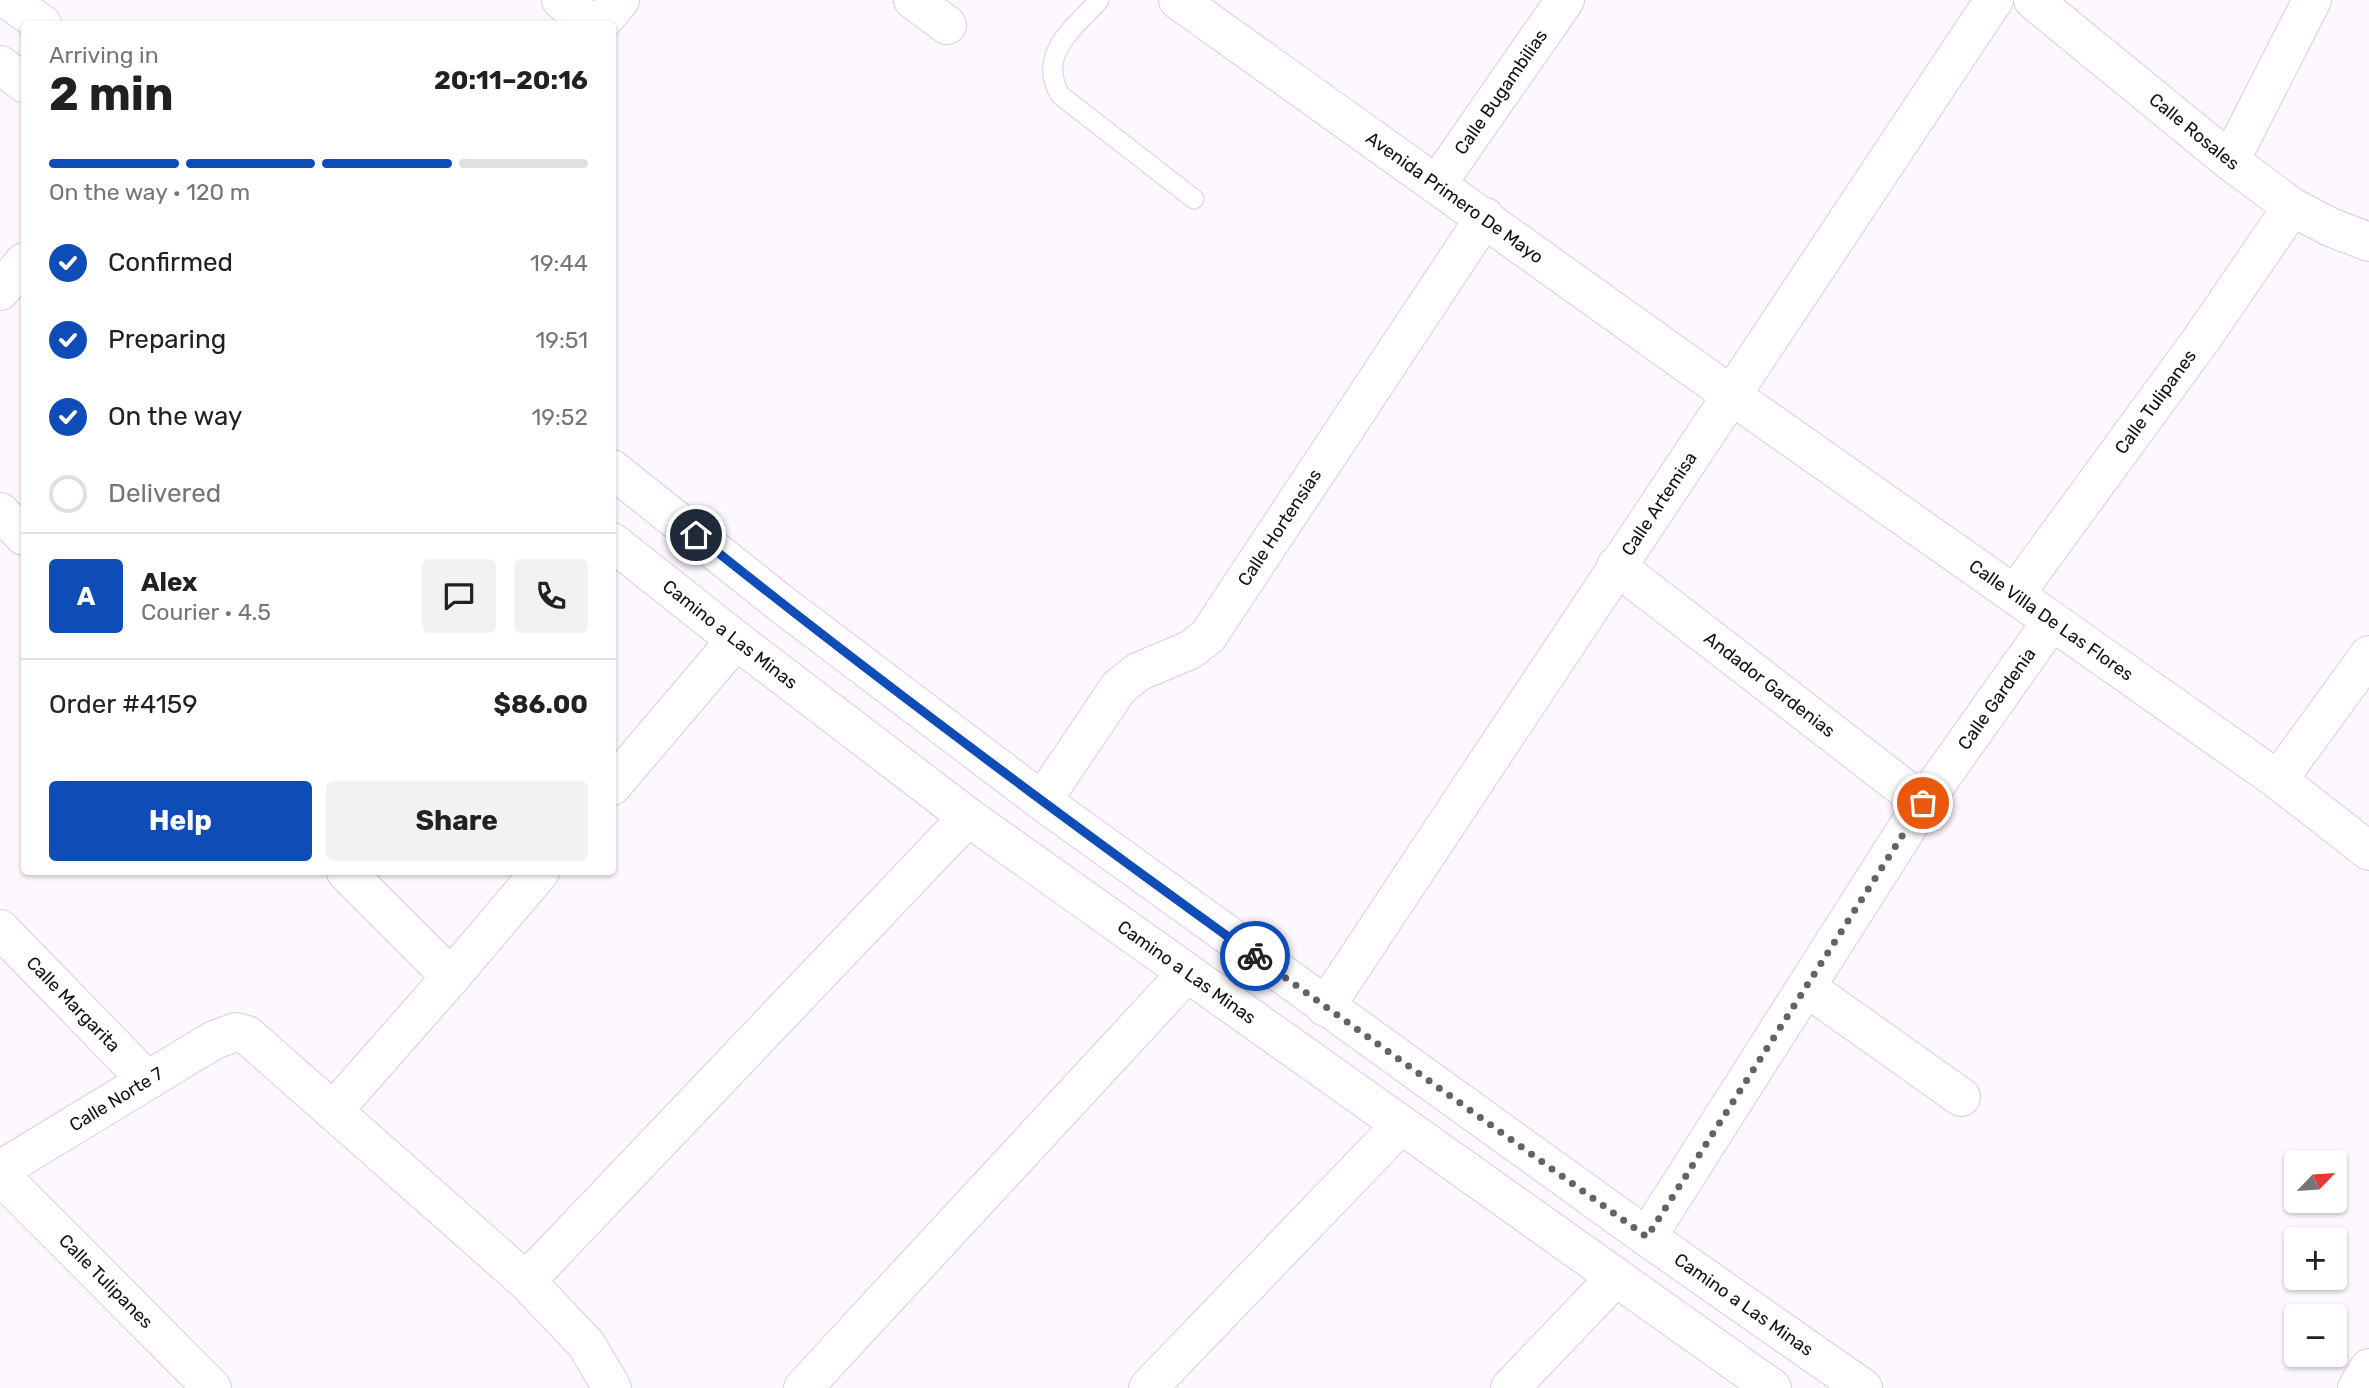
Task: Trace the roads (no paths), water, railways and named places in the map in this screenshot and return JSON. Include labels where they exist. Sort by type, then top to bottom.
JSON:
[{"type":"street","points":[[8,0],[38,21]]},
{"type":"street","points":[[561,0],[588,21]]},
{"type":"street","points":[[602,21],[620,0]]},
{"type":"street","points":[[913,0],[947,25]]},
{"type":"street","name":"Avenida Primero De Mayo","points":[[1178,0],[1731,395]]},
{"type":"street","name":"Calle Bugambilias","points":[[1437,184],[1564,0]]},
{"type":"street","name":"Calle Artemisa","points":[[1325,1006],[1994,0]]},
{"type":"street","name":"Calle Rosales","points":[[2032,0],[2230,161],[2292,207],[2330,227],[2369,242]]},
{"type":"street","points":[[2230,161],[2312,0]]},
{"type":"street","points":[[0,65],[21,81]]},
{"type":"street","name":"Calle Tulipanes","points":[[2015,594],[2203,337],[2292,207]]},
{"type":"street","name":"Calle Hortensias","points":[[1042,801],[1119,687],[1138,672],[1190,650],[1208,636],[1485,217]]},
{"type":"street","points":[[0,291],[21,266]]},
{"type":"street","name":"Calle Villa De Las Flores","points":[[1731,395],[2278,780],[2369,851]]},
{"type":"street","name":"Camino a Las Minas","points":[[616,471],[779,602],[1042,801],[1647,1237],[1863,1388]]},
{"type":"street","points":[[0,512],[21,533]]},
{"type":"street","name":"Camino a Las Minas","points":[[616,545],[968,817],[1772,1388]]},
{"type":"street","name":"Andador Gardenias","points":[[1616,566],[1923,803]]},
{"type":"street","name":"Calle Gardenia","points":[[1647,1237],[1923,803],[2052,621]]},
{"type":"street","points":[[616,781],[736,640]]},
{"type":"street","points":[[2278,780],[2369,655]]},
{"type":"street","points":[[526,1281],[968,817]]},
{"type":"street","points":[[349,875],[451,978]]},
{"type":"street","points":[[537,875],[333,1111],[526,1281],[586,1343],[612,1388]]},
{"type":"street","name":"Calle Margarita","points":[[0,929],[147,1080]]},
{"type":"street","points":[[803,1388],[1187,973]]},
{"type":"street","points":[[1806,987],[1961,1097]]},
{"type":"street","name":"Calle Norte 7","points":[[0,1173],[147,1080],[214,1040],[236,1032],[255,1040],[333,1111]]},
{"type":"street","points":[[1148,1388],[1401,1125]]},
{"type":"street","name":"Calle Tulipanes","points":[[0,1173],[212,1388]]},
{"type":"street","points":[[1510,1388],[1616,1277]]},
{"type":"street","points":[[2357,1388],[2369,1368]]},
{"type":"lane","points":[[1099,0],[1055,52],[1051,63],[1054,84],[1060,94],[1194,199]]}]
